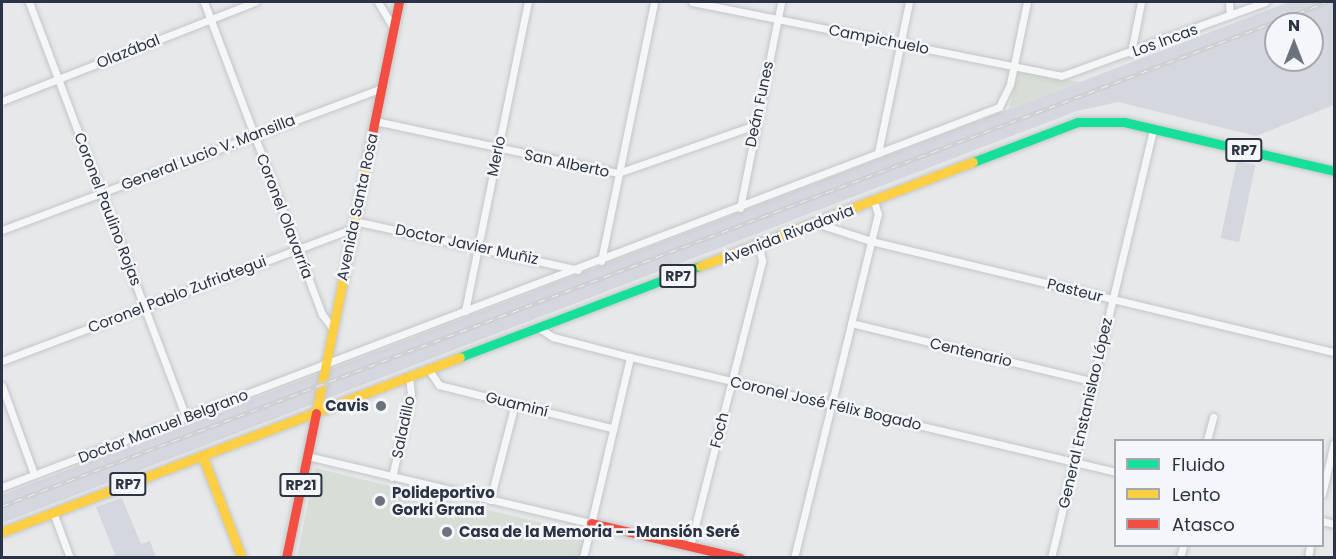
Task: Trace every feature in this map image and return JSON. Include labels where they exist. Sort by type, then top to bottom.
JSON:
[{"type":"main road","name":"Avenida Santa Rosa","points":[[316,413],[399,2]]},
{"type":"main road","name":"Avenida Rivadavia","points":[[316,413],[1092,120],[1153,129]]},
{"type":"main road","name":"RP7","points":[[1153,129],[1335,171]]},
{"type":"main road","name":"RP7","points":[[2,532],[316,413]]},
{"type":"main road","name":"RP21","points":[[286,558],[316,413]]},
{"type":"main road","points":[[202,456],[242,558]]},
{"type":"main road","points":[[591,524],[740,558]]},
{"type":"street","name":"Coronel Paulino Rojas","points":[[29,2],[146,306],[186,417]]},
{"type":"street","name":"Coronel Olavarría","points":[[204,2],[322,314],[332,328]]},
{"type":"street","name":"Olazábal","points":[[2,101],[255,2]]},
{"type":"street","points":[[378,2],[393,27]]},
{"type":"street","name":"Merlo","points":[[465,311],[528,2]]},
{"type":"street","points":[[601,261],[654,2]]},
{"type":"street","name":"Campichuelo","points":[[692,2],[1066,76]]},
{"type":"street","name":"Deán Funes","points":[[740,207],[781,2]]},
{"type":"street","points":[[878,153],[909,2]]},
{"type":"street","points":[[326,365],[999,107],[1014,67],[1027,2]]},
{"type":"street","points":[[1131,53],[1141,2]]},
{"type":"street","points":[[1229,2],[1230,15]]},
{"type":"street","name":"Los Incas","points":[[1066,76],[1265,2]]},
{"type":"street","name":"General Lucio V. Mansilla","points":[[2,230],[381,88]]},
{"type":"street","name":"San Alberto","points":[[375,121],[618,173],[755,125]]},
{"type":"street","name":"General Enstanislao López","points":[[1051,558],[1091,381],[1153,129]]},
{"type":"street","points":[[794,558],[872,241],[878,214],[874,202]]},
{"type":"street","name":"Pasteur","points":[[816,223],[872,241],[1335,352]]},
{"type":"street","name":"Doctor Javier Muñiz","points":[[353,225],[477,245],[578,270]]},
{"type":"street","name":"Coronel Pablo Zufriategui","points":[[2,361],[353,225]]},
{"type":"street","name":"Foch","points":[[690,546],[762,261],[759,245]]},
{"type":"street","name":"Centenario","points":[[851,323],[1091,381]]},
{"type":"street","name":"Coronel José Félix Bogado","points":[[539,328],[553,337],[630,357],[1114,472]]},
{"type":"street","points":[[583,558],[630,357]]},
{"type":"street","name":"Doctor Manuel Belgrano","points":[[2,487],[326,365]]},
{"type":"street","name":"Guaminí","points":[[429,370],[439,385],[612,428]]},
{"type":"street","name":"Saladillo","points":[[392,477],[411,395],[409,377]]},
{"type":"street","points":[[2,386],[34,474]]},
{"type":"street","points":[[490,500],[515,403]]},
{"type":"street","points":[[1208,439],[1213,417]]},
{"type":"street","points":[[1324,490],[1335,443]]},
{"type":"street","points":[[307,456],[591,524]]},
{"type":"street","points":[[53,512],[70,558]]},
{"type":"shaded area","points":[[1289,2],[1334,2],[1334,105],[1256,136],[1118,102],[1077,111],[2,523],[2,495]]},
{"type":"shaded area","points":[[1018,71],[1080,82],[1009,109]]},
{"type":"shaded area","points":[[1237,161],[1256,165],[1239,242],[1221,238]]},
{"type":"shaded area","name":"Polideportivo Gorki Grana","points":[[315,468],[587,534],[582,557],[297,558]]},
{"type":"shaded area","points":[[122,498],[141,544],[150,541],[156,557],[116,557],[96,507]]},
{"type":"railway","points":[[2,506],[1327,2]]},
{"type":"traffic: fast","points":[[973,162],[1078,122],[1124,122],[1334,171]]},
{"type":"traffic: fast","points":[[460,357],[700,266]]},
{"type":"traffic: slow","points":[[316,413],[368,154]]},
{"type":"traffic: slow","points":[[700,266],[973,162]]},
{"type":"traffic: slow","points":[[2,532],[460,357]]},
{"type":"traffic: slow","points":[[202,455],[242,558]]},
{"type":"traffic: jam","points":[[368,154],[399,2]]},
{"type":"traffic: jam","points":[[286,558],[316,413]]},
{"type":"traffic: jam","points":[[591,523],[740,558]]},
{"type":"place","name":"Cavis","points":[[381,406]]},
{"type":"place","name":"Polideportivo Gorki Grana","points":[[380,501]]},
{"type":"place","name":"Casa de la Memoria - -Mansión Seré","points":[[447,532]]}]
